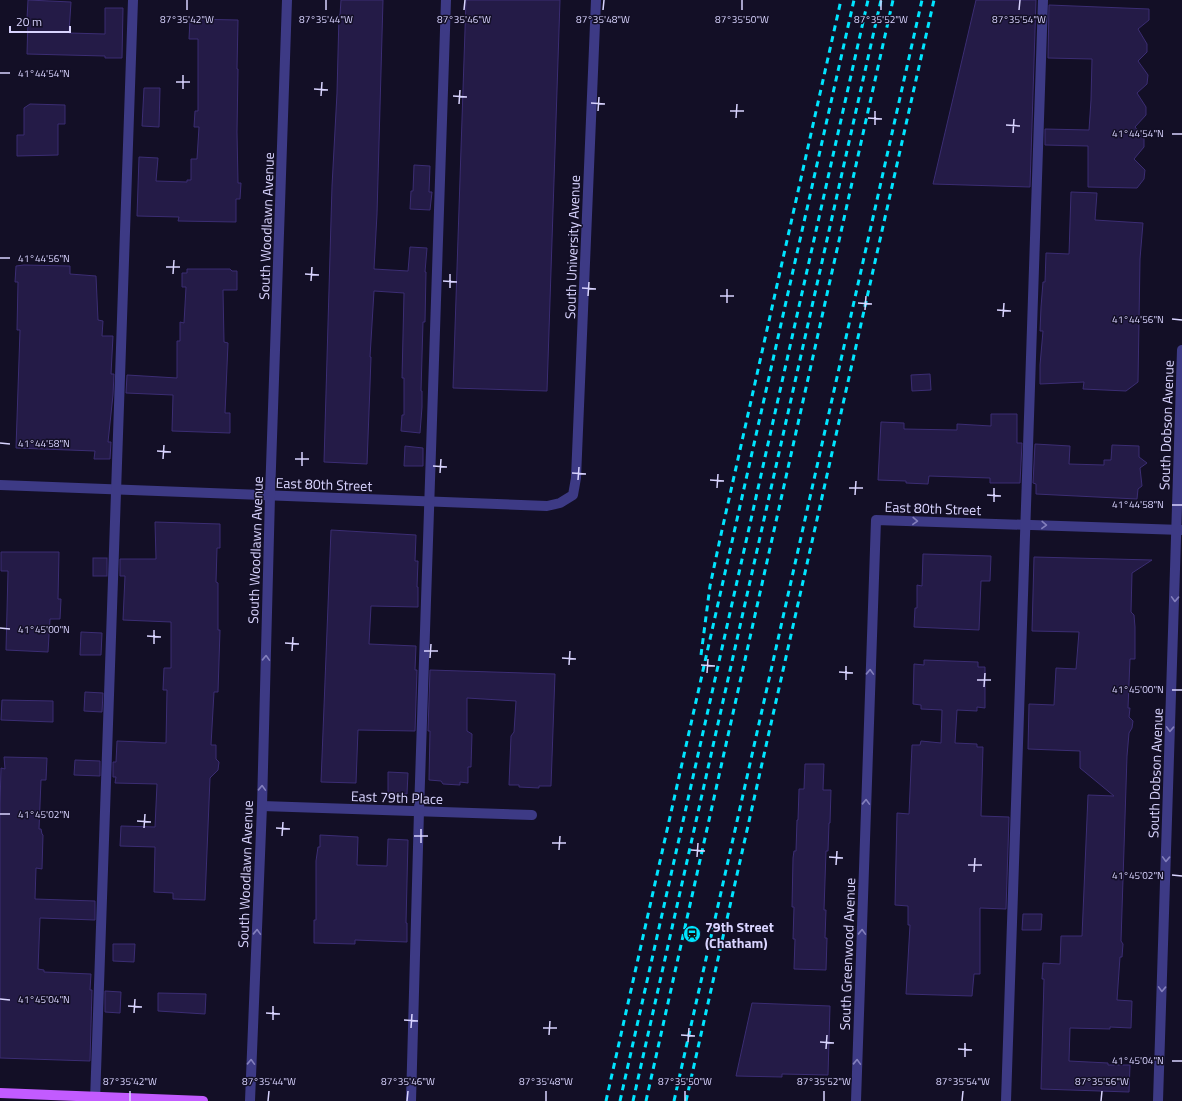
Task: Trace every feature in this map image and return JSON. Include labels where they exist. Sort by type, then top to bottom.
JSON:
[{"type":"main road","points":[[0,1093],[96,1099],[203,1101]]},
{"type":"street","points":[[96,1099],[133,0]]},
{"type":"street","name":"South Woodlawn Avenue","points":[[250,1101],[262,806],[270,496],[287,0]]},
{"type":"street","points":[[411,1101],[419,811],[446,0]]},
{"type":"street","name":"South University Avenue","points":[[572,495],[576,478],[596,0]]},
{"type":"street","points":[[1006,1101],[1043,0]]},
{"type":"street","name":"South Dobson Avenue","points":[[1158,1101],[1179,530],[1182,350]]},
{"type":"street","name":"East 80th Street","points":[[0,485],[547,506],[560,503],[572,495]]},
{"type":"street","name":"East 80th Street","points":[[876,520],[1179,530]]},
{"type":"street","name":"South Greenwood Avenue","points":[[856,1101],[876,520]]},
{"type":"street","name":"East 79th Place","points":[[262,806],[532,815]]},
{"type":"building","points":[[28,0],[71,2],[69,33],[105,34],[105,8],[123,8],[122,58],[105,58],[105,56],[27,54]]},
{"type":"building","points":[[341,0],[383,0],[374,269],[408,271],[410,247],[427,248],[420,433],[401,431],[402,415],[404,415],[404,378],[402,378],[404,293],[374,291],[370,357],[367,464],[324,462],[332,186],[339,15]]},
{"type":"building","points":[[466,0],[560,0],[547,391],[453,388]]},
{"type":"building","points":[[976,0],[1036,0],[1030,187],[933,184]]},
{"type":"building","points":[[1049,5],[1149,9],[1149,20],[1138,29],[1147,44],[1147,52],[1138,61],[1148,75],[1147,84],[1137,93],[1146,107],[1146,115],[1135,127],[1144,138],[1144,147],[1134,159],[1145,170],[1144,179],[1137,188],[1088,187],[1088,146],[1045,145],[1045,129],[1089,130],[1091,100],[1092,59],[1048,58]]},
{"type":"building","points":[[190,19],[238,20],[237,132],[238,183],[241,183],[240,199],[236,199],[236,222],[178,221],[179,217],[137,216],[139,157],[158,158],[156,181],[187,182],[187,180],[191,180],[191,159],[197,159],[199,127],[194,127],[195,111],[198,111],[198,39],[189,39]]},
{"type":"building","points":[[144,88],[160,88],[159,127],[142,126]]},
{"type":"building","points":[[30,104],[65,105],[65,124],[58,124],[58,155],[17,156],[17,135],[24,135],[24,108]]},
{"type":"building","points":[[414,165],[430,166],[429,192],[432,192],[430,210],[410,209],[411,191],[413,191]]},
{"type":"building","points":[[1071,192],[1097,193],[1095,220],[1143,223],[1140,259],[1138,382],[1126,391],[1083,389],[1084,382],[1040,384],[1043,331],[1040,331],[1041,307],[1043,282],[1045,282],[1046,253],[1069,254]]},
{"type":"building","points":[[16,266],[70,266],[70,274],[96,276],[98,320],[103,321],[102,336],[113,336],[111,374],[114,374],[108,442],[111,442],[110,459],[94,459],[95,451],[16,448],[20,330],[17,330],[18,282],[15,282]]},
{"type":"building","points":[[187,269],[230,269],[232,271],[237,271],[237,290],[223,290],[224,342],[228,343],[225,413],[230,413],[230,433],[172,431],[173,395],[126,393],[127,375],[177,378],[177,341],[180,341],[180,322],[184,323],[186,287],[182,287],[182,273],[187,273]]},
{"type":"building","points":[[930,374],[931,390],[912,391],[911,375]]},
{"type":"building","points":[[991,414],[1017,414],[1017,443],[1022,443],[1020,483],[990,483],[990,478],[929,476],[928,484],[906,483],[906,481],[878,480],[881,422],[904,423],[904,429],[957,430],[957,424],[991,426]]},
{"type":"building","points":[[1035,444],[1070,446],[1069,464],[1104,465],[1104,460],[1111,460],[1112,445],[1139,446],[1139,457],[1147,463],[1140,468],[1142,486],[1138,489],[1137,499],[1036,494],[1036,484],[1033,483]]},
{"type":"building","points":[[405,446],[423,448],[423,466],[404,466]]},
{"type":"building","points":[[155,522],[220,524],[220,548],[217,548],[216,582],[218,583],[218,630],[220,630],[218,692],[214,692],[211,745],[216,745],[216,759],[219,762],[218,770],[210,778],[205,900],[173,899],[173,893],[154,892],[155,847],[120,846],[121,826],[155,827],[157,784],[115,783],[116,777],[113,777],[113,762],[116,762],[117,741],[166,743],[167,690],[163,690],[164,668],[171,668],[171,622],[123,620],[125,576],[120,576],[120,559],[156,559]]},
{"type":"building","points":[[331,530],[416,535],[415,561],[418,561],[418,607],[371,606],[369,644],[416,646],[415,670],[417,670],[415,731],[358,730],[356,783],[321,782]]},
{"type":"building","points":[[1,552],[59,552],[58,599],[61,599],[60,619],[50,619],[48,652],[6,650],[8,571],[1,571]]},
{"type":"building","points":[[923,554],[991,556],[990,581],[981,581],[979,630],[914,627],[915,608],[917,608],[917,585],[922,586]]},
{"type":"building","points":[[1034,557],[1152,560],[1132,573],[1131,612],[1134,615],[1135,659],[1130,659],[1128,708],[1130,708],[1129,717],[1133,721],[1132,728],[1129,733],[1127,756],[1121,941],[1123,944],[1122,957],[1120,957],[1117,1000],[1132,1001],[1131,1028],[1070,1028],[1069,1061],[1108,1063],[1108,1065],[1130,1065],[1129,1092],[1041,1089],[1044,979],[1042,979],[1043,963],[1060,964],[1061,936],[1082,936],[1088,795],[1114,796],[1080,768],[1080,751],[1028,749],[1029,704],[1054,705],[1056,668],[1076,669],[1079,632],[1032,631]]},
{"type":"building","points":[[93,558],[107,558],[107,576],[93,576]]},
{"type":"building","points":[[81,632],[102,633],[101,655],[80,655]]},
{"type":"building","points":[[924,660],[978,662],[978,667],[985,667],[985,708],[977,707],[977,711],[957,710],[955,743],[977,744],[977,747],[983,747],[981,816],[1009,817],[1006,909],[980,908],[980,974],[974,974],[972,996],[906,994],[910,925],[908,925],[908,906],[895,905],[897,813],[909,814],[912,745],[920,745],[921,741],[941,743],[942,710],[921,709],[921,705],[913,704],[914,664],[924,665]]},
{"type":"building","points":[[430,670],[555,674],[551,786],[539,786],[539,788],[509,785],[511,736],[514,732],[516,701],[467,698],[467,731],[472,734],[471,767],[468,767],[468,783],[460,782],[460,785],[443,784],[441,781],[429,780],[430,731],[428,731]]},
{"type":"building","points":[[85,692],[103,693],[102,712],[84,711]]},
{"type":"building","points":[[2,700],[53,701],[53,722],[1,720]]},
{"type":"building","points":[[4,757],[47,758],[46,780],[41,780],[39,829],[41,829],[43,835],[42,869],[36,868],[35,899],[95,901],[95,920],[40,918],[38,969],[44,970],[44,972],[91,974],[90,1061],[0,1058],[0,805],[1,768],[5,769]]},
{"type":"building","points":[[75,760],[100,761],[100,776],[74,775]]},
{"type":"building","points":[[805,764],[824,764],[823,790],[831,790],[828,851],[826,851],[824,910],[826,910],[825,938],[827,938],[826,970],[794,969],[794,907],[792,907],[793,858],[794,851],[796,851],[799,789],[804,789]]},
{"type":"building","points":[[388,772],[408,773],[407,794],[388,793]]},
{"type":"building","points":[[320,835],[358,837],[357,865],[387,866],[388,839],[408,840],[407,942],[355,940],[355,944],[314,943],[314,920],[316,920],[316,861],[318,847],[320,847]]},
{"type":"building","points":[[1023,914],[1042,914],[1041,930],[1022,930]]},
{"type":"building","points":[[113,944],[135,944],[134,962],[113,961]]},
{"type":"building","points":[[105,991],[121,992],[120,1013],[105,1012]]},
{"type":"building","points":[[158,993],[206,994],[205,1014],[158,1011]]},
{"type":"building","points":[[752,1003],[830,1006],[828,1075],[782,1074],[782,1077],[736,1076]]},
{"type":"railway","points":[[701,655],[710,586],[720,539],[841,0]]},
{"type":"railway","points":[[606,1101],[854,0]]},
{"type":"railway","points":[[620,1101],[868,0]]},
{"type":"railway","points":[[633,1101],[881,0]]},
{"type":"railway","points":[[646,1101],[893,0]]},
{"type":"railway","points":[[674,1101],[922,0]]},
{"type":"railway","points":[[686,1101],[934,0]]},
{"type":"place","name":"79th Street (Chatham)","points":[[692,934]]}]
